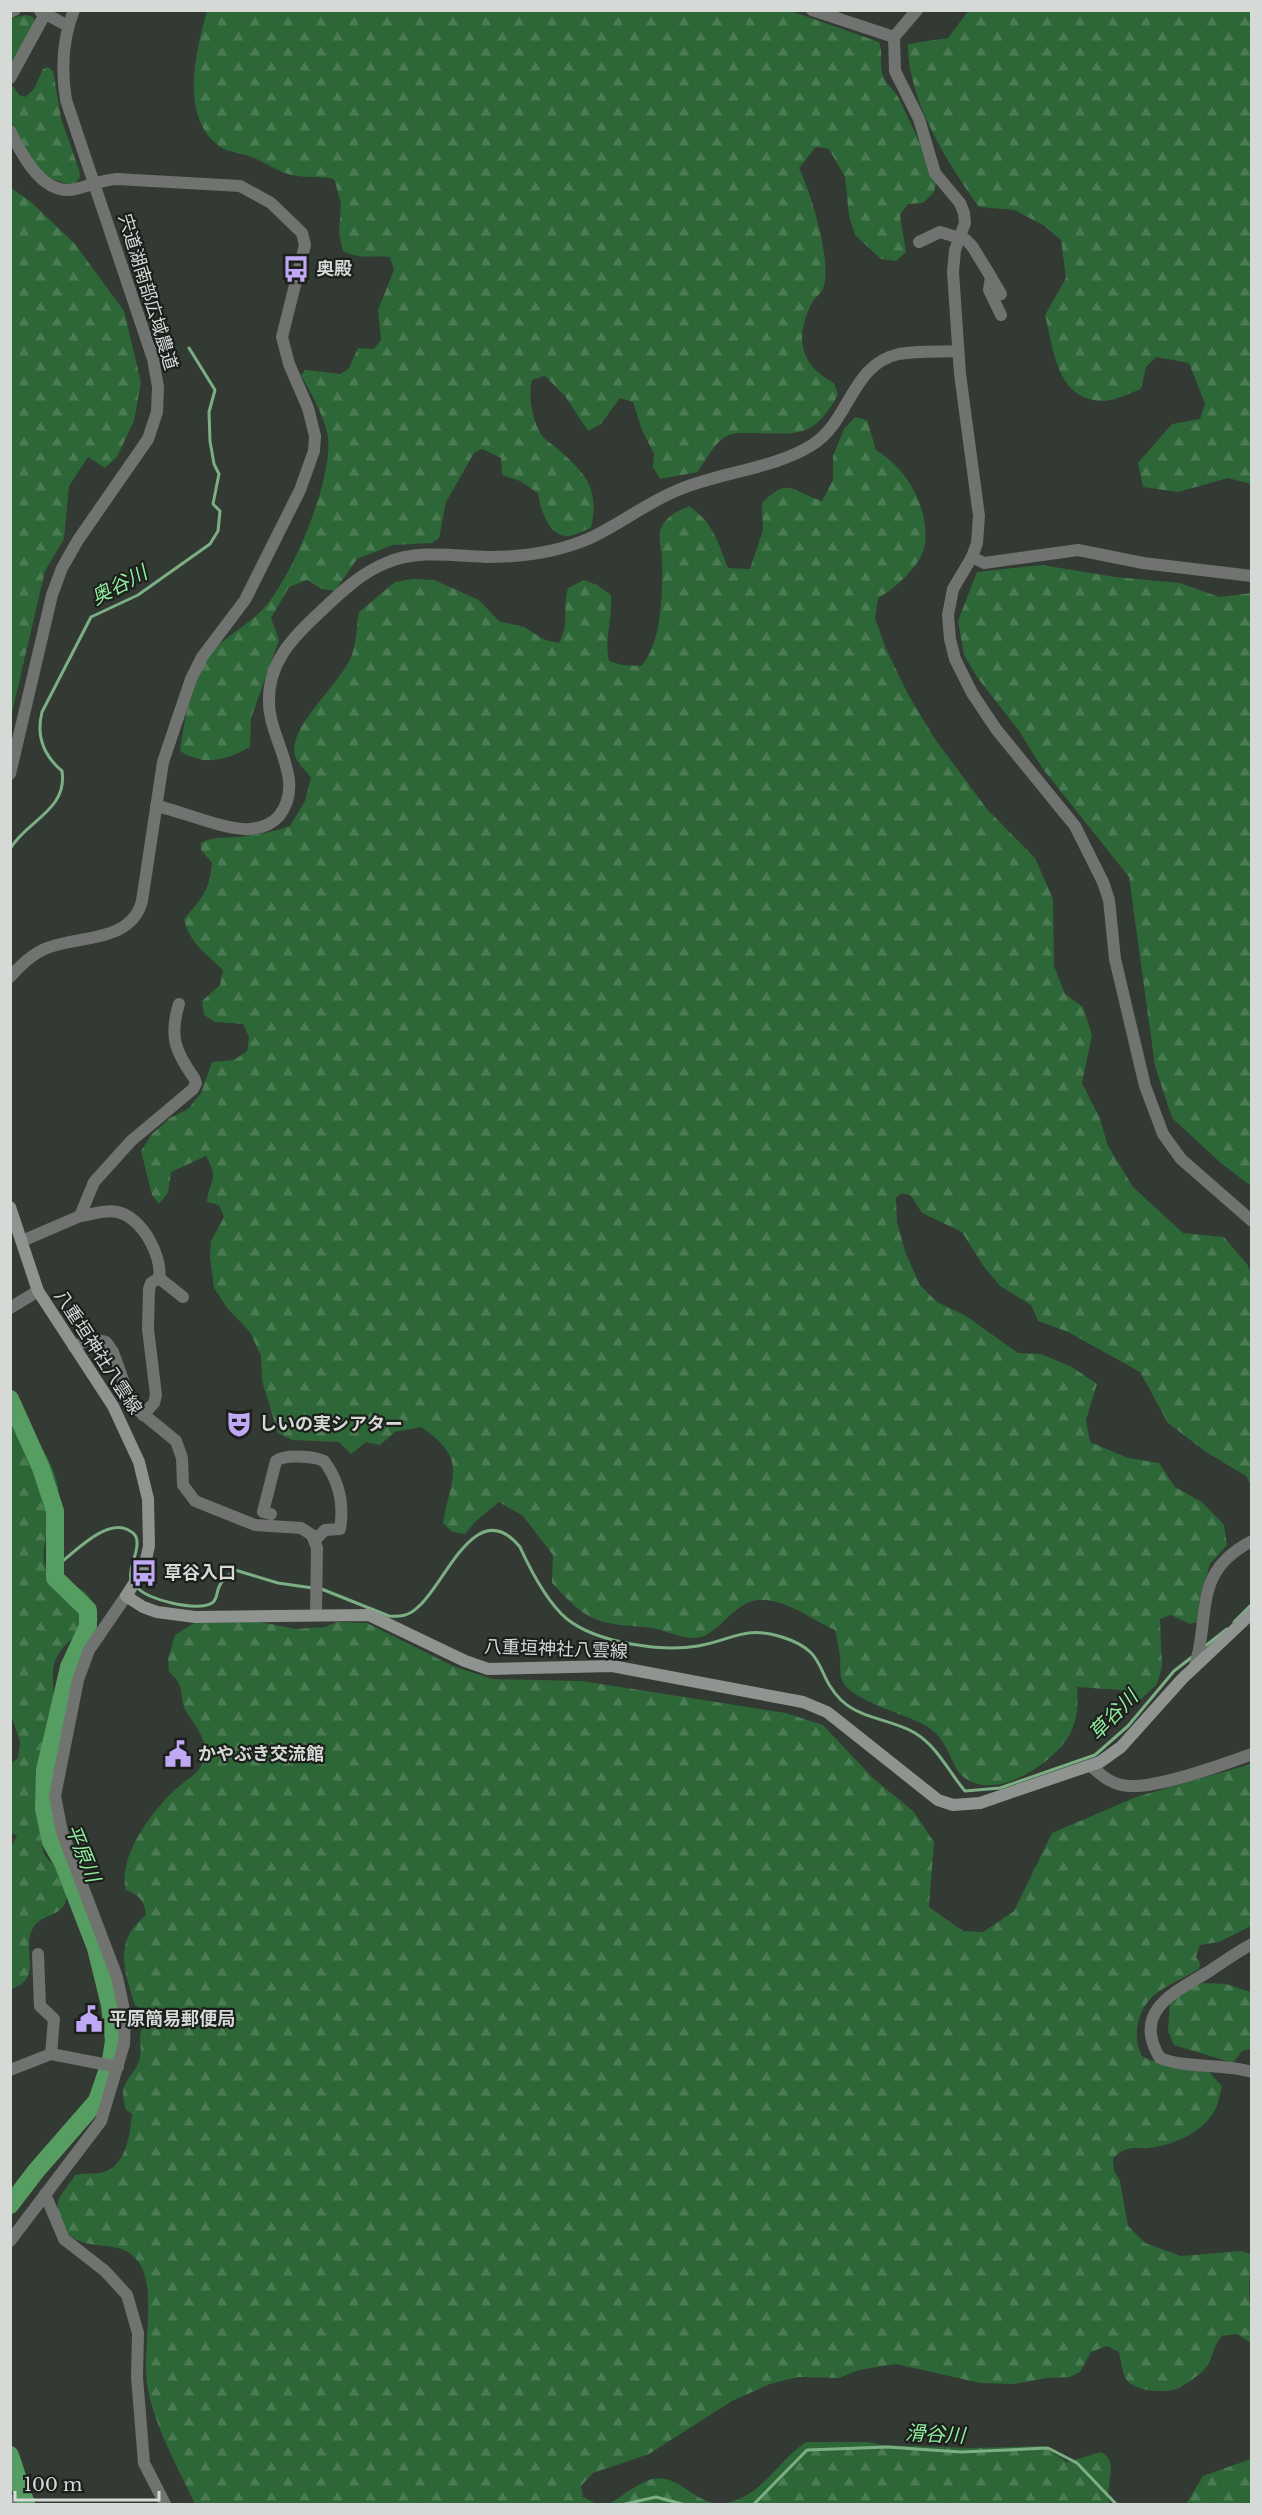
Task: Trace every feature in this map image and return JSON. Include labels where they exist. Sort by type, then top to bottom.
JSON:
[{"type":"main road","name":"八重垣神社八雲線","points":[[10,1207],[38,1291],[120,1416],[145,1480],[149,1546],[144,1568],[131,1589],[143,1607],[178,1615],[358,1614],[381,1618],[465,1661],[489,1669],[620,1667],[803,1702],[827,1713],[923,1790],[953,1805],[1002,1798],[1092,1767],[1121,1747],[1197,1657],[1251,1613]]},
{"type":"street","points":[[10,12],[15,10]]},
{"type":"street","name":"宍道湖南部広域農道","points":[[10,774],[52,595],[62,567],[148,439],[157,412],[158,387],[153,359],[66,100],[63,62],[68,26],[74,10]]},
{"type":"street","points":[[812,10],[894,37]]},
{"type":"street","points":[[917,10],[894,37],[893,58],[897,77],[919,119],[935,173],[960,203],[964,213],[964,223],[952,261],[958,351],[979,516],[977,543],[972,557],[953,589],[948,615],[947,626],[955,659],[972,693],[996,729],[1075,826],[1103,882],[1109,900],[1115,959],[1145,1086],[1163,1134],[1194,1172],[1251,1221]]},
{"type":"street","points":[[10,78],[43,12],[68,26]]},
{"type":"street","points":[[10,131],[33,170],[51,184],[68,190],[94,182],[117,179],[240,186],[271,203],[305,239],[284,326],[283,346],[308,408],[315,436],[314,452],[300,490],[245,600],[202,657],[191,679],[163,762],[142,902],[136,916],[126,927],[114,932],[46,948],[33,955],[10,977]]},
{"type":"street","points":[[919,242],[940,232],[959,238],[972,246],[1001,294]]},
{"type":"street","points":[[991,277],[989,290],[1001,315]]},
{"type":"street","points":[[156,806],[238,828],[258,827],[274,821],[285,805],[290,784],[269,703],[274,671],[293,638],[368,572],[403,557],[431,554],[513,556],[558,551],[589,538],[679,489],[787,456],[813,445],[838,421],[868,369],[882,360],[897,354],[958,351]]},
{"type":"street","points":[[972,557],[984,563],[1078,550],[1143,563],[1251,576]]},
{"type":"street","points":[[80,1216],[94,1182],[131,1141],[187,1095],[196,1083],[175,1047],[172,1023],[178,1004]]},
{"type":"street","points":[[22,1241],[80,1216],[108,1211],[119,1212],[131,1218],[142,1230],[158,1257],[161,1267],[159,1278],[151,1283],[148,1294],[148,1329],[156,1395],[154,1403],[143,1415]]},
{"type":"street","points":[[159,1278],[183,1297]]},
{"type":"street","points":[[10,1308],[38,1291]]},
{"type":"street","points":[[74,1347],[91,1338],[106,1342],[112,1352],[128,1398],[143,1415],[176,1442],[182,1458],[183,1485],[195,1501],[255,1525],[270,1528],[301,1528],[315,1540]]},
{"type":"street","points":[[271,1514],[263,1512],[276,1461],[281,1457],[318,1458],[324,1461],[342,1501],[343,1511],[340,1529],[325,1530],[315,1540],[316,1614]]},
{"type":"street","points":[[1197,1657],[1205,1604],[1214,1572],[1226,1557],[1251,1541]]},
{"type":"street","points":[[10,2241],[100,2121],[125,2029],[122,1997],[110,1952],[62,1832],[55,1796],[78,1680],[93,1642],[131,1589]]},
{"type":"street","points":[[1092,1767],[1104,1779],[1132,1786],[1205,1771],[1251,1754]]},
{"type":"street","points":[[1251,1944],[1168,1996],[1156,2009],[1151,2030],[1153,2044],[1161,2058],[1181,2063],[1221,2065],[1251,2072]]},
{"type":"street","points":[[38,1954],[39,2006],[54,2019],[51,2054]]},
{"type":"street","points":[[10,2070],[51,2054],[116,2067]]},
{"type":"street","points":[[45,2194],[64,2240],[105,2271],[127,2295],[138,2333],[138,2377],[144,2463],[165,2505]]},
{"type":"street","points":[[10,2500],[11,2505]]},
{"type":"green space","points":[[969,10],[1251,11],[1251,484],[1228,478],[1178,492],[1143,487],[1138,463],[1172,424],[1200,419],[1205,404],[1189,363],[1156,357],[1146,367],[1141,389],[1105,401],[1086,398],[1066,382],[1055,357],[1045,315],[1066,278],[1061,240],[1043,225],[1014,210],[979,207],[931,130],[914,87],[909,65],[908,44],[948,38]]},
{"type":"green space","points":[[207,11],[791,11],[879,42],[884,78],[898,97],[918,139],[936,183],[934,192],[923,203],[908,204],[900,215],[906,252],[896,261],[881,259],[855,235],[849,216],[845,177],[829,149],[816,147],[799,168],[815,210],[825,263],[823,289],[812,303],[806,316],[802,339],[807,359],[823,376],[834,383],[838,395],[821,419],[813,426],[795,433],[730,435],[714,447],[698,472],[660,479],[653,467],[654,454],[642,430],[633,402],[620,398],[601,424],[588,431],[565,396],[545,376],[532,380],[530,393],[532,407],[541,434],[576,466],[592,492],[594,503],[591,528],[569,536],[556,532],[543,514],[538,493],[520,481],[502,475],[501,458],[482,449],[474,453],[446,502],[439,538],[432,543],[393,545],[357,559],[335,591],[322,589],[307,580],[289,587],[271,618],[279,640],[251,718],[250,747],[224,758],[198,759],[180,751],[188,704],[200,668],[210,652],[254,618],[272,598],[297,554],[318,500],[325,473],[328,450],[327,432],[319,410],[301,375],[305,370],[341,374],[349,368],[358,348],[374,349],[381,340],[378,310],[394,270],[390,257],[361,256],[343,251],[339,234],[341,203],[334,179],[287,174],[250,156],[231,152],[219,146],[207,133],[199,118],[194,82],[195,63]]},
{"type":"green space","points":[[26,15],[33,17],[35,23],[11,72],[11,18]]},
{"type":"green space","points":[[48,67],[53,71],[61,118],[79,170],[80,177],[76,184],[67,184],[50,178],[33,163],[11,121],[10,87],[13,86],[19,95],[25,97],[34,89],[43,69]]},
{"type":"green space","points":[[11,188],[30,201],[75,244],[124,311],[141,382],[134,421],[117,457],[105,468],[88,457],[69,486],[64,539],[45,571],[11,717]]},
{"type":"green space","points":[[855,417],[867,420],[876,450],[897,467],[914,490],[925,530],[925,544],[919,560],[900,582],[878,598],[875,618],[886,649],[909,696],[935,739],[987,809],[1035,858],[1053,899],[1054,966],[1065,994],[1083,1007],[1092,1035],[1082,1083],[1100,1119],[1108,1146],[1133,1187],[1183,1233],[1224,1237],[1247,1264],[1251,1273],[1251,1486],[1246,1476],[1206,1452],[1168,1423],[1140,1372],[1068,1332],[1038,1321],[1031,1305],[1000,1286],[984,1267],[962,1232],[922,1213],[911,1196],[902,1193],[896,1198],[897,1222],[906,1254],[920,1285],[937,1302],[966,1316],[1018,1353],[1041,1354],[1072,1367],[1097,1384],[1086,1420],[1090,1442],[1128,1458],[1159,1463],[1175,1487],[1202,1502],[1224,1525],[1227,1545],[1210,1564],[1199,1602],[1197,1622],[1190,1624],[1171,1615],[1160,1619],[1162,1666],[1157,1684],[1137,1703],[1120,1690],[1077,1687],[1075,1721],[1064,1743],[1040,1766],[1025,1775],[1009,1782],[993,1785],[978,1784],[965,1778],[934,1731],[866,1700],[847,1687],[841,1677],[840,1654],[835,1630],[798,1610],[769,1601],[751,1601],[737,1609],[713,1631],[694,1638],[648,1627],[597,1620],[569,1601],[552,1583],[553,1555],[523,1516],[499,1502],[476,1521],[465,1534],[452,1532],[443,1523],[452,1481],[451,1459],[446,1449],[421,1427],[395,1432],[380,1445],[366,1442],[351,1454],[339,1442],[292,1440],[278,1433],[262,1381],[261,1356],[250,1332],[228,1309],[214,1288],[210,1257],[211,1241],[224,1217],[219,1205],[207,1202],[213,1176],[210,1164],[206,1156],[171,1172],[168,1193],[159,1204],[152,1195],[141,1151],[152,1134],[170,1118],[188,1109],[201,1093],[212,1062],[234,1060],[247,1051],[249,1037],[243,1024],[215,1022],[204,1015],[202,1001],[220,985],[223,970],[194,942],[184,919],[200,900],[209,881],[212,863],[201,850],[201,843],[215,838],[264,833],[290,826],[305,801],[311,778],[295,756],[295,745],[299,732],[351,657],[359,612],[395,582],[414,579],[434,580],[479,600],[499,621],[524,627],[545,640],[559,643],[564,629],[568,588],[584,580],[597,585],[611,595],[607,644],[609,661],[622,665],[641,666],[653,645],[660,616],[662,556],[659,535],[666,520],[689,506],[709,526],[728,568],[750,569],[763,530],[762,503],[778,490],[785,488],[797,490],[822,501],[833,480],[833,456],[844,429]]},
{"type":"green space","points":[[1042,565],[1115,577],[1180,583],[1219,597],[1251,593],[1251,1186],[1222,1164],[1172,1118],[1155,1066],[1129,877],[1043,769],[1019,731],[977,677],[964,655],[958,621],[977,572]]},
{"type":"green space","points":[[11,1408],[41,1447],[57,1482],[56,1504],[44,1548],[46,1570],[52,1583],[84,1591],[92,1602],[98,1620],[67,1644],[57,1656],[54,1664],[53,1705],[40,1785],[39,1818],[43,1849],[47,1858],[64,1877],[66,1900],[64,1906],[42,1919],[33,1928],[30,1937],[30,1963],[27,1978],[11,1989],[10,1849],[17,1836],[11,1832],[10,1764],[18,1758],[20,1742],[10,1712]]},
{"type":"green space","points":[[260,1622],[296,1629],[325,1627],[337,1622],[367,1623],[453,1666],[492,1679],[582,1681],[786,1713],[823,1725],[874,1779],[914,1812],[934,1842],[929,1907],[963,1931],[983,1932],[1014,1911],[1052,1833],[1136,1797],[1251,1764],[1251,1926],[1219,1942],[1200,1945],[1196,1957],[1200,1963],[1199,1969],[1151,1998],[1141,2013],[1137,2030],[1142,2056],[1150,2060],[1209,2072],[1222,2086],[1217,2105],[1211,2117],[1186,2137],[1166,2145],[1127,2149],[1113,2159],[1114,2170],[1120,2181],[1128,2226],[1145,2243],[1181,2256],[1240,2251],[1251,2254],[1249,2285],[1251,2343],[1237,2334],[1222,2336],[1202,2372],[1179,2388],[1166,2391],[1151,2391],[1130,2383],[1126,2379],[1119,2352],[1107,2346],[1091,2352],[1080,2372],[1070,2377],[1047,2378],[1014,2384],[980,2383],[896,2364],[859,2370],[839,2378],[798,2377],[770,2384],[732,2401],[649,2454],[593,2473],[581,2486],[583,2497],[597,2504],[195,2504],[162,2434],[148,2390],[146,2361],[148,2294],[142,2268],[136,2259],[121,2249],[77,2240],[62,2224],[57,2207],[61,2195],[75,2175],[108,2170],[121,2158],[128,2141],[132,2114],[126,2110],[123,2092],[127,2080],[138,2064],[142,2029],[152,2021],[151,2017],[135,2005],[125,1968],[125,1946],[129,1935],[146,1915],[140,1899],[126,1890],[127,1863],[139,1834],[148,1821],[177,1788],[197,1772],[205,1752],[203,1740],[184,1707],[178,1683],[169,1672],[168,1659],[175,1635],[194,1623]]},
{"type":"green space","points":[[1203,1983],[1226,1984],[1251,1992],[1251,2049],[1242,2051],[1233,2063],[1174,2045],[1168,2031],[1170,2001],[1179,1993]]},
{"type":"green space","points":[[806,2442],[868,2442],[882,2445],[972,2448],[1043,2446],[1067,2462],[1101,2452],[1110,2462],[1108,2497],[1110,2504],[609,2504],[644,2482],[660,2478],[679,2484],[706,2501],[726,2503],[739,2499],[760,2485]]},
{"type":"green space","points":[[1251,2459],[1251,2504],[1186,2504],[1203,2476]]},
{"type":"waterway","name":"奥谷川","points":[[10,849],[59,796],[62,771],[46,752],[41,737],[40,721],[42,712],[91,617],[138,595],[210,544],[218,531],[220,511],[213,504],[219,474],[214,464],[210,441],[209,412],[215,390],[189,348]]},
{"type":"waterway","name":"平原川","points":[[10,1399],[41,1468],[55,1511],[55,1578],[88,1610],[88,1626],[69,1667],[45,1770],[44,1809],[51,1842],[63,1863],[96,1948],[110,2005],[114,2041],[111,2060],[97,2101],[36,2171],[10,2205]]},
{"type":"waterway","points":[[53,1569],[100,1533],[111,1528],[121,1528],[133,1533],[137,1540],[131,1580]]},
{"type":"waterway","points":[[319,1588],[389,1616],[404,1615],[415,1610],[428,1596],[463,1548],[476,1536],[489,1530],[504,1533],[520,1547],[540,1586],[560,1612],[567,1619],[595,1634],[630,1644],[666,1648],[698,1646],[758,1632],[797,1643],[814,1656],[827,1681],[841,1700],[858,1712],[915,1733],[930,1745],[965,1791],[1000,1788],[1095,1755],[1128,1726],[1174,1671],[1192,1657]]},
{"type":"waterway","points":[[137,1587],[142,1592],[161,1600],[196,1606],[212,1603],[222,1582],[235,1570],[278,1583],[313,1588]]},
{"type":"waterway","name":"草谷川","points":[[1234,1622],[1252,1604]]},
{"type":"waterway","name":"草谷川","points":[[1204,1647],[1227,1629]]},
{"type":"waterway","name":"滑谷川","points":[[754,2504],[807,2450],[887,2447],[961,2452],[1048,2448],[1077,2463],[1116,2504]]},
{"type":"waterway","name":"平原川","points":[[10,2455],[26,2504]]},
{"type":"waterway","name":"滑谷川","points":[[625,2504],[656,2497],[682,2504]]},
{"type":"place","name":"奥殿","points":[[296,269]]},
{"type":"place","name":"しいの実シアター","points":[[239,1424]]},
{"type":"place","name":"草谷入口","points":[[144,1573]]},
{"type":"place","name":"かやぶき交流館","points":[[178,1754]]},
{"type":"place","name":"平原簡易郵便局","points":[[89,2019]]}]
